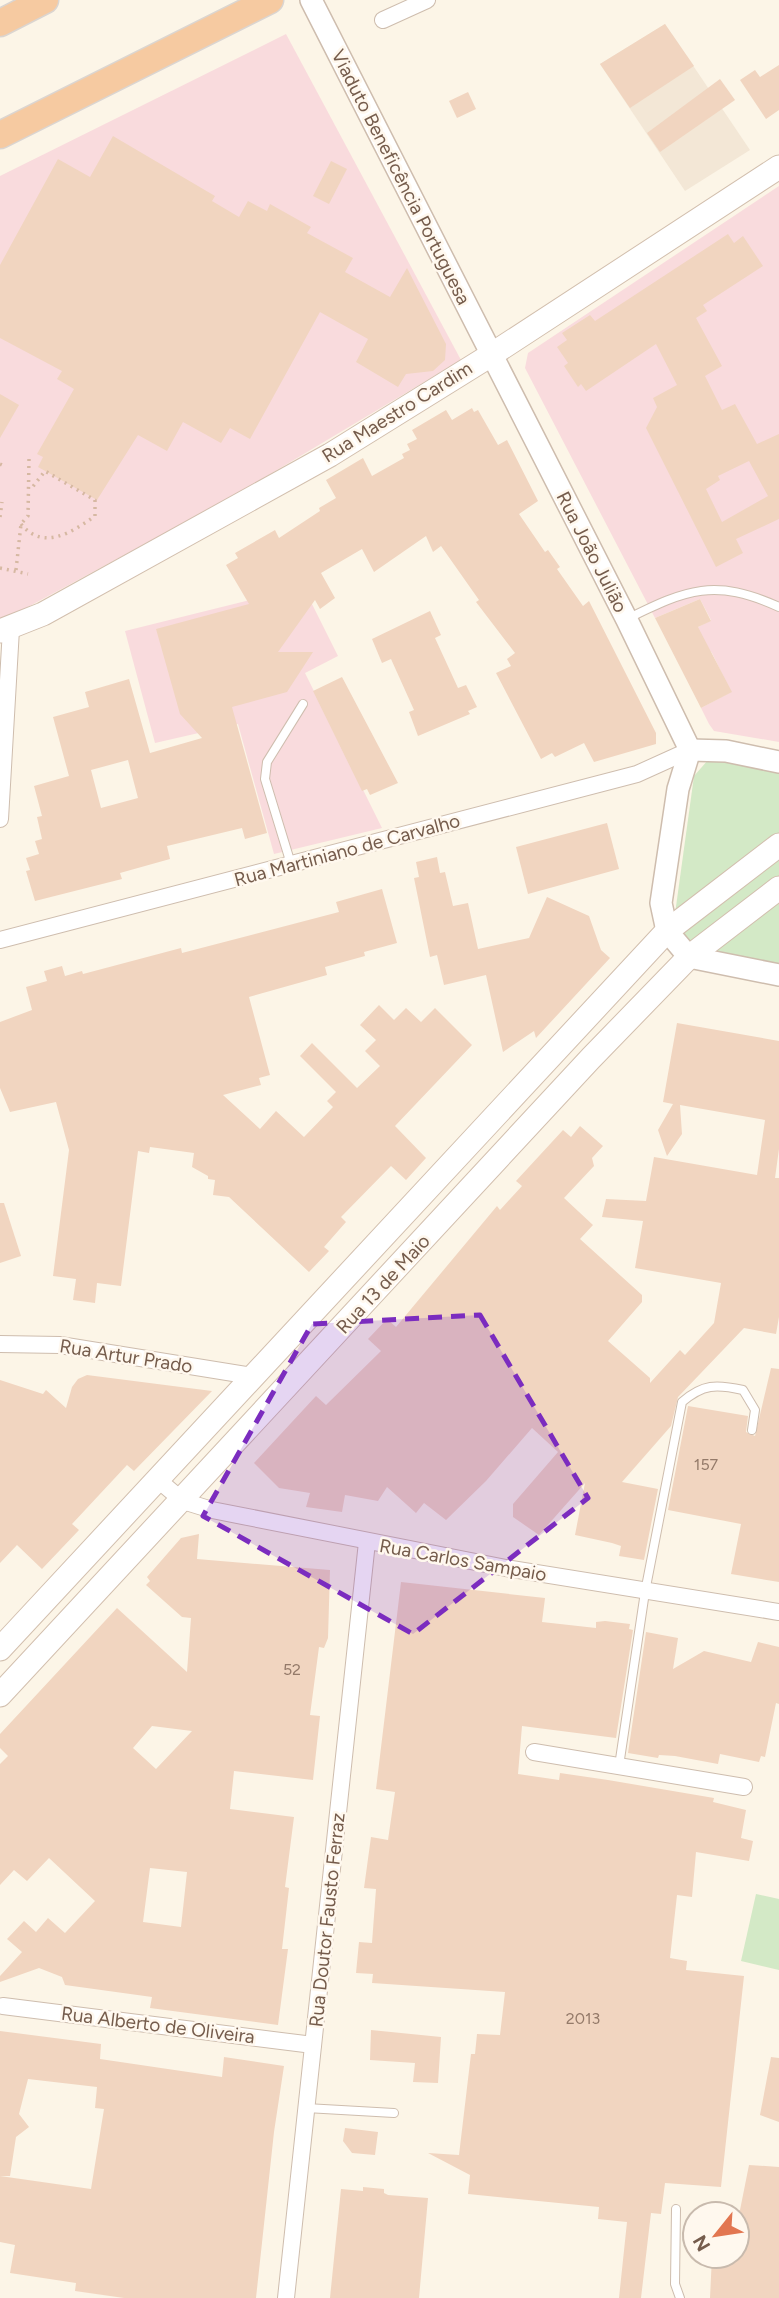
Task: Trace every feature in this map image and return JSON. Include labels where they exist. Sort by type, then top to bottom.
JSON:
[{"type":"highway","points":[[0,23],[45,0]]},
{"type":"highway","points":[[0,135],[270,0]]},
{"type":"main road","name":"Rua Maestro Cardim","points":[[6,630],[43,614],[330,455],[491,355],[779,167]]},
{"type":"main road","name":"Rua 13 de Maio","points":[[0,1649],[667,931],[779,845]]},
{"type":"main road","name":"Rua 13 de Maio","points":[[0,1695],[183,1501],[591,1058],[689,957],[779,888]]},
{"type":"street","name":"Viaduto Beneficência Portuguesa","points":[[312,0],[491,355]]},
{"type":"street","points":[[400,0],[386,10],[383,20],[427,0]]},
{"type":"street","name":"Rua João Julião","points":[[491,355],[627,620],[690,750]]},
{"type":"street","points":[[0,819],[6,630]]},
{"type":"street","points":[[779,762],[726,751],[690,750],[678,789],[661,903],[667,931],[689,957],[779,975]]},
{"type":"street","name":"Rua Martiniano de Carvalho","points":[[0,940],[637,774],[690,750]]},
{"type":"street","name":"Rua Artur Prado","points":[[0,1344],[60,1345],[252,1376]]},
{"type":"street","name":"Rua Carlos Sampaio","points":[[157,1479],[183,1501],[368,1542],[645,1592],[779,1612]]},
{"type":"street","name":"Rua Doutor Fausto Ferraz","points":[[286,2298],[368,1542]]},
{"type":"street","points":[[534,1752],[744,1787]]},
{"type":"street","name":"Rua Alberto de Oliveira","points":[[3,2006],[313,2045]]},
{"type":"lane","points":[[627,620],[694,590],[713,588],[753,595],[779,607]]},
{"type":"lane","points":[[291,864],[265,779],[267,762],[303,704]]},
{"type":"lane","points":[[619,1766],[645,1592],[682,1402],[699,1388],[710,1385],[743,1390],[755,1410],[752,1430]]},
{"type":"lane","points":[[306,2108],[394,2113]]},
{"type":"lane","points":[[676,2209],[675,2284],[680,2298]]},
{"type":"path","points":[[29,459],[26,481],[31,489]]},
{"type":"path","points":[[0,464],[6,467]]},
{"type":"path","points":[[16,570],[21,524],[28,516],[31,489],[45,471],[95,500],[95,516],[82,526],[48,539],[38,539],[21,524]]},
{"type":"path","points":[[0,517],[2,502]]},
{"type":"path","points":[[0,568],[28,574]]},
{"type":"highlighted area","points":[[480,1315],[588,1498],[413,1634],[203,1516],[312,1324]]},
{"type":"shaded area","points":[[665,24],[750,150],[685,191],[600,64]]},
{"type":"shaded area","points":[[286,34],[461,360],[232,497],[26,608],[0,619],[0,176]]},
{"type":"shaded area","points":[[779,186],[779,742],[714,731],[709,724],[701,708],[731,692],[712,653],[693,630],[711,620],[700,599],[655,618],[525,368],[528,353]]},
{"type":"shaded area","points":[[275,589],[306,592],[338,656],[305,673],[382,828],[274,854],[238,724],[155,743],[125,631],[246,601]]},
{"type":"green space","points":[[721,758],[779,771],[779,966],[698,952],[674,921],[694,776],[708,760]]},
{"type":"green space","points":[[756,1894],[779,1899],[779,1970],[741,1961]]},
{"type":"building","points":[[665,24],[694,66],[630,108],[600,64]]},
{"type":"building","points":[[779,65],[779,110],[766,119],[740,80],[755,70],[760,77]]},
{"type":"building","points":[[720,79],[735,100],[660,152],[647,133]]},
{"type":"building","points":[[468,92],[476,109],[457,118],[449,101]]},
{"type":"building","points":[[113,136],[215,196],[212,201],[239,217],[248,201],[267,211],[270,204],[311,227],[307,233],[353,258],[345,272],[390,297],[407,268],[446,344],[445,360],[433,371],[406,374],[398,387],[356,362],[368,339],[320,312],[250,439],[230,428],[221,443],[183,422],[167,451],[138,435],[97,500],[38,467],[43,457],[37,454],[74,389],[57,379],[62,371],[0,338],[0,265],[58,159],[90,177]]},
{"type":"building","points":[[331,161],[347,169],[329,204],[313,196]]},
{"type":"building","points":[[728,234],[734,243],[743,236],[763,266],[703,305],[707,311],[696,318],[722,366],[705,376],[722,410],[735,404],[757,444],[779,434],[779,519],[736,539],[743,553],[716,567],[646,428],[657,407],[653,398],[677,385],[656,344],[586,391],[581,384],[578,387],[564,366],[568,363],[557,347],[567,340],[562,333],[590,315],[595,321]],"holes":[[[749,461],[768,496],[722,522],[706,489],[720,480],[718,476]]]},
{"type":"building","points":[[0,394],[19,405],[0,438]]},
{"type":"building","points":[[472,408],[474,412],[478,410],[498,445],[507,440],[538,501],[519,514],[545,552],[548,550],[560,567],[557,569],[583,606],[589,601],[656,733],[656,744],[594,762],[584,743],[555,757],[552,753],[541,759],[496,673],[511,666],[507,659],[515,653],[476,602],[479,600],[441,546],[433,552],[426,536],[374,572],[362,549],[321,573],[335,598],[320,609],[315,600],[278,652],[313,652],[287,692],[232,707],[267,833],[245,839],[242,828],[167,846],[170,859],[120,873],[122,879],[35,901],[26,871],[30,870],[26,858],[39,854],[35,841],[42,839],[37,817],[42,816],[34,786],[69,776],[53,717],[89,707],[85,692],[129,679],[150,753],[202,738],[180,714],[156,629],[249,604],[226,565],[238,558],[235,553],[275,530],[279,538],[320,511],[319,508],[336,498],[326,480],[363,458],[372,476],[404,458],[402,454],[410,450],[407,444],[417,439],[412,430],[446,410],[452,420]],"holes":[[[128,760],[138,798],[101,808],[91,770]]]},
{"type":"building","points":[[700,599],[711,621],[698,627],[732,692],[701,708],[655,618]]},
{"type":"building","points":[[430,611],[441,635],[435,638],[458,688],[466,685],[477,707],[468,711],[470,714],[418,736],[409,712],[414,710],[391,659],[382,663],[372,639]]},
{"type":"building","points":[[342,677],[398,783],[370,795],[367,789],[362,791],[313,691]]},
{"type":"building","points":[[607,823],[619,869],[528,894],[516,847]]},
{"type":"building","points":[[437,857],[440,873],[445,872],[453,906],[468,903],[478,949],[529,938],[547,897],[589,916],[601,950],[610,958],[536,1038],[534,1031],[503,1052],[486,975],[444,985],[437,955],[430,957],[414,878],[419,877],[416,862]]},
{"type":"building","points":[[382,889],[397,943],[364,952],[365,956],[325,967],[327,975],[249,997],[270,1075],[259,1078],[261,1085],[223,1095],[260,1129],[276,1111],[304,1137],[333,1107],[327,1101],[336,1092],[300,1056],[312,1043],[357,1088],[380,1066],[365,1051],[376,1040],[360,1025],[379,1005],[394,1020],[406,1008],[421,1022],[435,1008],[472,1045],[395,1126],[426,1158],[406,1180],[391,1166],[341,1217],[346,1222],[324,1247],[329,1251],[309,1272],[229,1197],[213,1195],[215,1180],[208,1179],[208,1176],[192,1167],[194,1153],[150,1147],[149,1153],[138,1151],[121,1286],[97,1283],[95,1303],[73,1300],[76,1279],[53,1276],[69,1150],[56,1102],[10,1112],[0,1088],[0,1022],[32,1010],[26,987],[47,981],[44,971],[62,966],[65,976],[82,971],[83,974],[181,948],[182,953],[339,912],[336,902]]},
{"type":"building","points":[[677,1023],[779,1041],[779,1149],[775,1178],[779,1178],[779,1317],[776,1334],[744,1328],[678,1397],[671,1426],[622,1482],[658,1489],[644,1560],[619,1556],[621,1546],[575,1535],[585,1483],[539,1535],[513,1517],[513,1504],[558,1452],[532,1428],[486,1481],[446,1520],[424,1503],[416,1513],[387,1487],[378,1501],[345,1495],[342,1512],[306,1507],[310,1493],[279,1488],[254,1463],[316,1396],[326,1405],[381,1351],[368,1339],[387,1319],[396,1327],[497,1206],[500,1210],[522,1186],[516,1181],[563,1130],[571,1137],[580,1126],[603,1146],[592,1158],[594,1166],[564,1198],[593,1225],[580,1239],[642,1295],[642,1302],[608,1341],[650,1378],[650,1383],[680,1350],[685,1355],[714,1323],[721,1283],[635,1268],[643,1221],[602,1217],[606,1199],[646,1201],[654,1157],[757,1175],[765,1120],[680,1105],[682,1134],[667,1156],[658,1130],[673,1104],[663,1102]]},
{"type":"building","points":[[0,1203],[4,1203],[21,1256],[0,1263]]},
{"type":"building","points":[[771,1368],[779,1369],[779,1582],[731,1574],[741,1524],[668,1510],[688,1406],[748,1416],[746,1432],[755,1436]]},
{"type":"building","points":[[87,1375],[212,1391],[134,1471],[127,1465],[72,1524],[79,1530],[42,1569],[17,1545],[0,1563],[0,1380],[43,1394],[46,1390],[66,1408],[72,1387],[78,1379]]},
{"type":"building","points":[[199,1534],[197,1559],[330,1570],[328,1638],[324,1648],[319,1647],[310,1715],[320,1716],[313,1780],[234,1771],[230,1809],[294,1817],[285,1887],[289,1888],[282,1949],[288,1949],[278,2025],[150,2008],[152,1997],[65,1985],[62,1977],[39,1968],[0,1982],[0,1976],[22,1952],[7,1939],[24,1921],[36,1932],[48,1918],[65,1933],[95,1901],[49,1858],[27,1881],[14,1870],[0,1885],[0,1764],[8,1756],[0,1748],[0,1734],[117,1608],[187,1672],[191,1618],[182,1617],[146,1585],[150,1581],[147,1577],[181,1538]],"holes":[[[152,1726],[192,1731],[156,1769],[133,1748]],[[150,1868],[187,1872],[181,1927],[143,1922]]]},
{"type":"building","points":[[401,1582],[545,1598],[542,1622],[596,1628],[596,1622],[630,1624],[629,1629],[633,1630],[616,1738],[522,1726],[518,1774],[559,1780],[560,1773],[608,1780],[714,1798],[713,1802],[746,1810],[741,1838],[753,1841],[749,1861],[696,1852],[692,1897],[677,1895],[670,1958],[687,1961],[686,1970],[744,1976],[721,2187],[665,2183],[661,2214],[651,2213],[641,2298],[619,2298],[627,2222],[598,2219],[599,2207],[468,2194],[470,2175],[428,2153],[459,2155],[471,2054],[475,2054],[477,2034],[500,2035],[505,1992],[372,1983],[373,1974],[356,1973],[359,1942],[372,1943],[376,1889],[364,1888],[371,1837],[388,1840],[395,1792],[376,1789]]},
{"type":"building","points":[[646,1632],[678,1638],[673,1669],[704,1651],[751,1662],[758,1642],[779,1647],[779,1704],[776,1703],[765,1757],[761,1756],[759,1762],[720,1754],[718,1764],[675,1756],[659,1755],[658,1758],[628,1753]]},
{"type":"building","points":[[371,2030],[441,2037],[438,2083],[413,2082],[415,2063],[370,2060]]},
{"type":"building","points":[[0,2031],[101,2044],[100,2059],[222,2077],[224,2057],[284,2066],[256,2298],[124,2298],[75,2291],[76,2283],[10,2273],[15,2245],[0,2242],[0,2176]],"holes":[[[28,2079],[97,2087],[95,2108],[104,2109],[91,2189],[0,2176],[10,2176],[16,2137],[29,2127],[19,2114]]]},
{"type":"building","points":[[771,2057],[779,2058],[779,2122],[760,2115]]},
{"type":"building","points":[[345,2128],[378,2132],[375,2155],[352,2153],[343,2141]]},
{"type":"building","points":[[749,2165],[779,2167],[779,2298],[710,2298],[711,2270],[751,2270],[751,2200],[742,2200]]},
{"type":"building","points":[[363,2187],[384,2189],[384,2193],[388,2195],[428,2198],[419,2298],[330,2298],[341,2189],[363,2191]]}]
